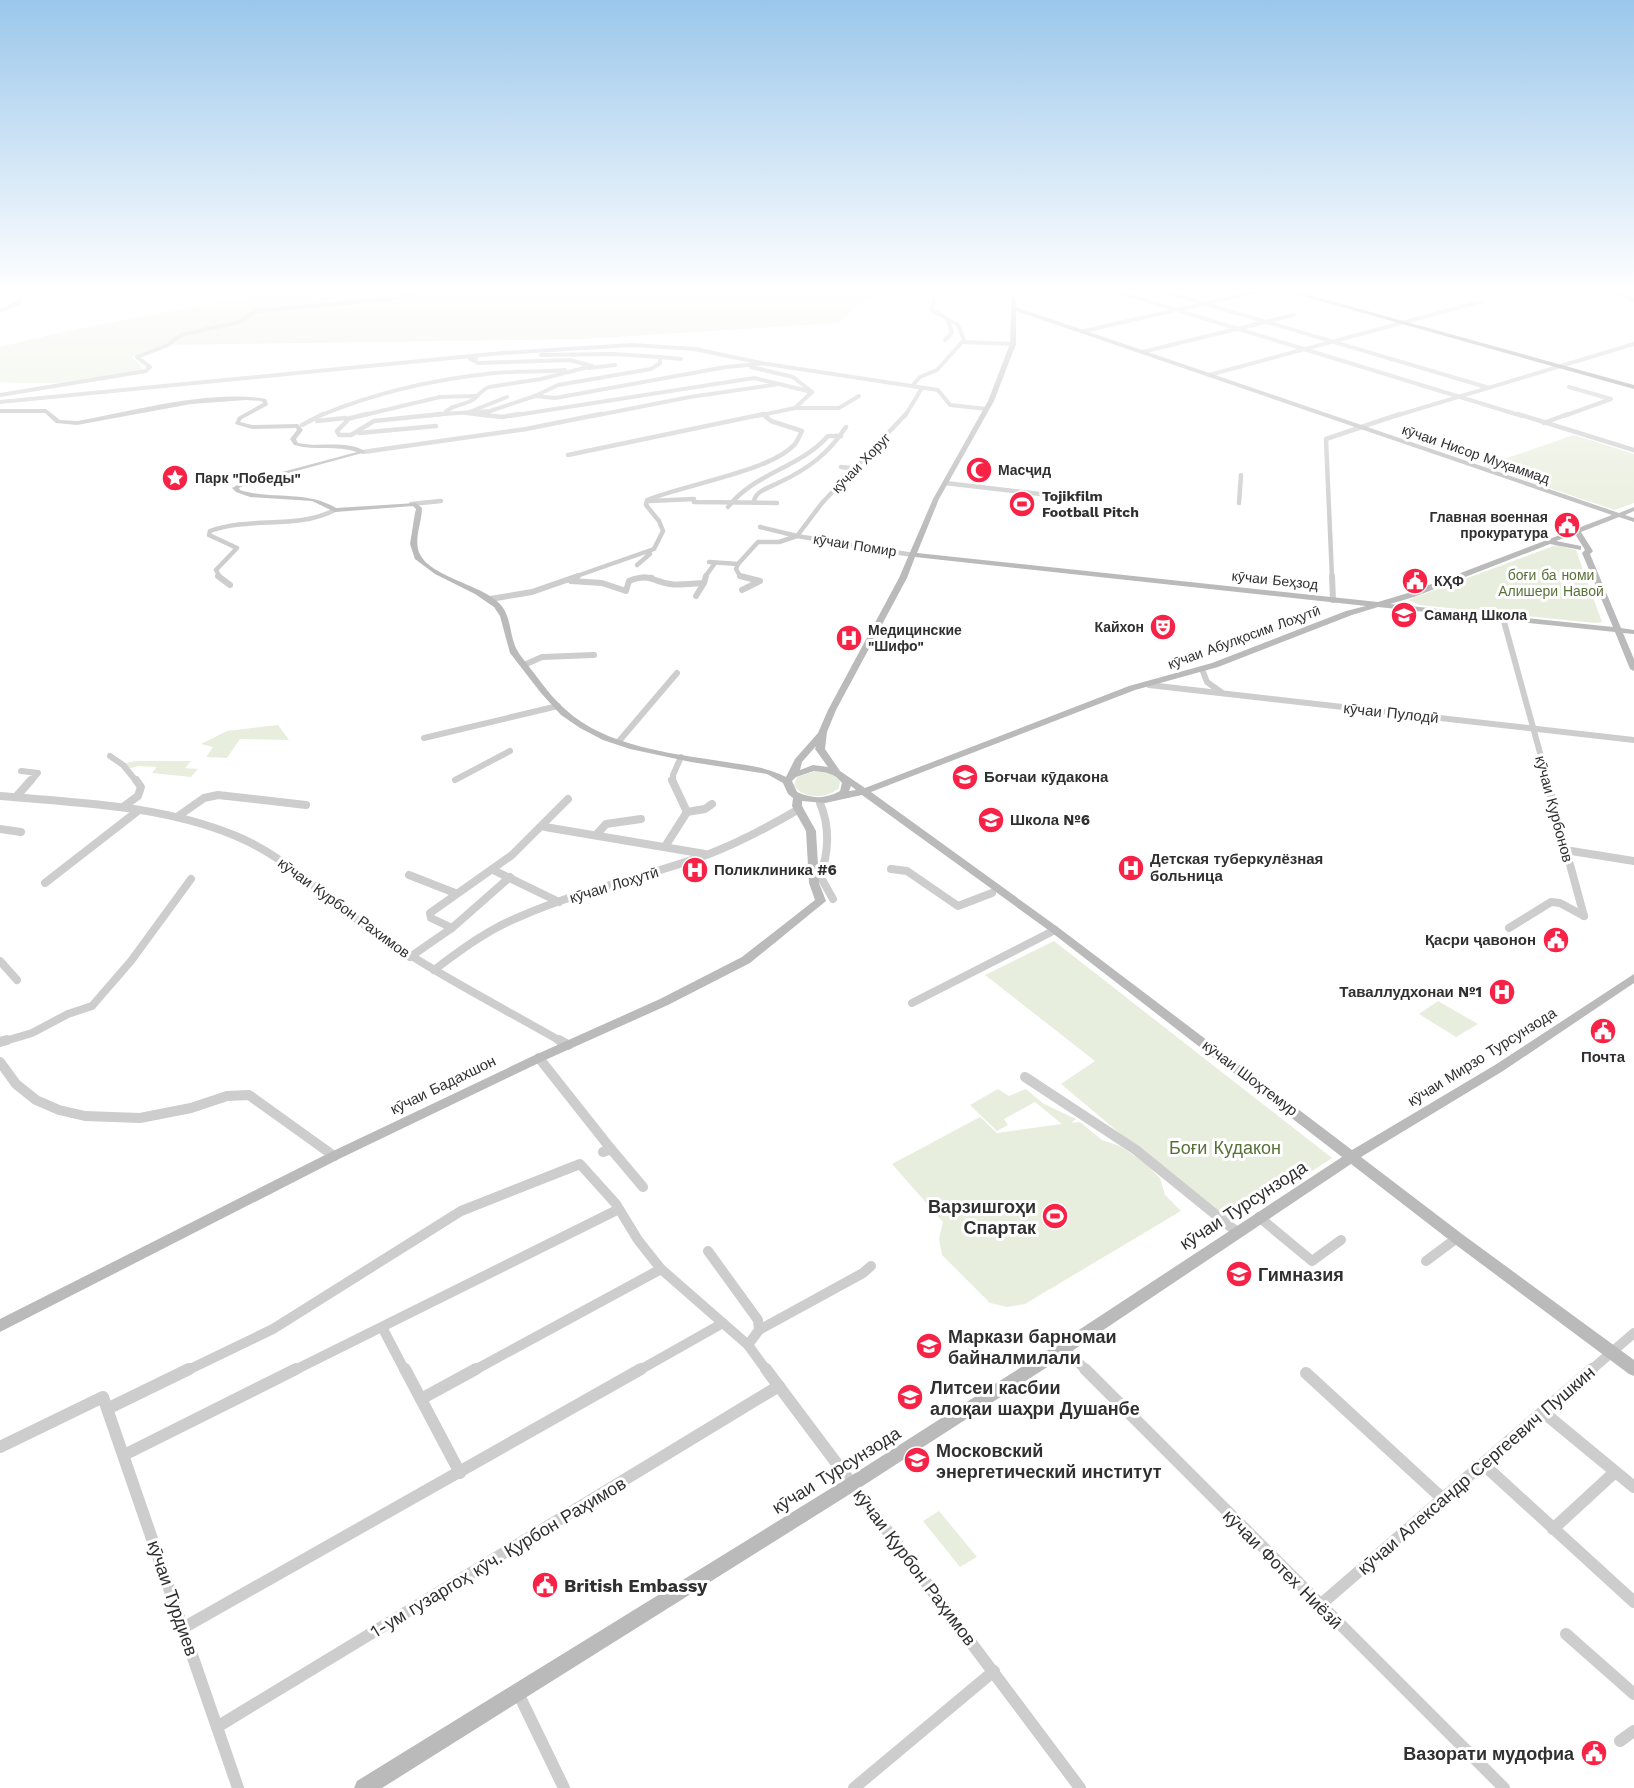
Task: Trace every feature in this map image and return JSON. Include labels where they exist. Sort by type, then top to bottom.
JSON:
[{"type":"highway","points":[[1582,371],[1634,386]]},
{"type":"street","points":[[0,395],[143,371]]},
{"type":"street","points":[[0,402],[326,371]]},
{"type":"street","points":[[300,426],[350,405],[436,383],[477,375],[533,371]]},
{"type":"street","points":[[444,414],[477,396],[481,390],[493,386],[572,371]]},
{"type":"street","points":[[465,414],[490,411],[535,396],[546,388],[566,383],[636,371]]},
{"type":"street","points":[[535,396],[551,399],[702,371]]},
{"type":"street","points":[[766,371],[790,378],[807,386],[812,392]]},
{"type":"street","points":[[816,371],[938,390],[950,405],[987,409]]},
{"type":"street","points":[[912,386],[920,377],[933,371]]},
{"type":"street","points":[[839,796],[847,787],[820,749],[823,732],[851,672],[913,555],[945,483],[987,409],[1002,371]]},
{"type":"street","name":"кӯчаи Нисор Муҳаммад","points":[[1199,371],[1634,520]]},
{"type":"street","points":[[1209,375],[1223,371]]},
{"type":"street","points":[[1374,371],[1634,450]]},
{"type":"street","points":[[1432,371],[1487,388]]},
{"type":"street","points":[[1348,613],[1346,608],[1333,600],[1326,439],[1544,371]]},
{"type":"street","points":[[426,390],[469,379],[526,372]]},
{"type":"street","points":[[359,433],[367,423],[375,421],[444,414],[502,417],[751,378],[812,392]]},
{"type":"street","points":[[335,510],[311,499],[245,494],[235,488],[363,452],[526,429],[699,395],[781,384]]},
{"type":"street","points":[[1544,423],[1611,399],[1569,387]]},
{"type":"street","name":"кӯчаи Хоруг","points":[[796,536],[822,503],[857,469],[909,411],[922,388]]},
{"type":"street","points":[[790,417],[793,408],[812,392]]},
{"type":"street","points":[[417,396],[427,400]]},
{"type":"street","points":[[436,426],[345,436],[337,434],[338,428],[347,420],[427,400],[477,396]]},
{"type":"street","points":[[568,455],[793,408],[839,408],[859,396]]},
{"type":"street","points":[[465,414],[507,397]]},
{"type":"street","points":[[0,411],[46,411],[58,422],[77,423],[183,403],[255,398],[264,399],[266,404],[240,418],[237,421],[240,425],[300,426],[336,417],[347,420]]},
{"type":"street","points":[[646,501],[676,489],[769,460],[797,443],[802,431],[771,421],[764,415]]},
{"type":"street","points":[[300,426],[300,430],[293,439],[296,444],[311,447],[352,448],[363,452]]},
{"type":"street","points":[[754,501],[755,496],[760,492],[820,459],[835,447],[846,427]]},
{"type":"street","points":[[729,505],[737,492],[810,456],[828,436],[841,436]]},
{"type":"street","points":[[841,467],[857,469]]},
{"type":"street","points":[[1239,503],[1241,476]]},
{"type":"street","points":[[945,483],[1058,496]]},
{"type":"street","points":[[646,501],[694,499],[694,502],[729,505],[754,501],[777,503]]},
{"type":"street","points":[[230,585],[217,575],[216,570],[237,548],[209,535],[210,531],[230,525],[317,518],[335,510],[441,501]]},
{"type":"street","points":[[637,565],[660,542],[664,531],[646,501]]},
{"type":"street","points":[[411,504],[419,508],[419,523],[414,545],[417,557],[440,574],[490,599],[504,616],[509,645],[558,706],[580,723],[603,735],[681,757],[770,772],[790,778],[813,768],[840,775]]},
{"type":"street","name":"кӯчаи Абулқосим Лоҳутӣ","points":[[822,802],[839,796],[863,792],[1132,688],[1202,669],[1348,613],[1406,597],[1634,509]]},
{"type":"street","name":"кӯчаи Помир","points":[[760,527],[796,536],[913,555]]},
{"type":"street","points":[[1573,533],[1578,548]]},
{"type":"street","points":[[1573,533],[1589,551],[1586,553]]},
{"type":"street","name":"кӯчаи Помир","points":[[738,564],[758,542],[779,542],[796,536]]},
{"type":"street","points":[[1550,543],[1578,548],[1586,553],[1634,669]]},
{"type":"street","points":[[490,599],[532,592],[569,581],[590,570],[660,549]]},
{"type":"street","name":"кӯчаи Беҳзод","points":[[913,555],[1634,632]]},
{"type":"street","points":[[696,596],[712,562],[738,564],[736,569],[740,576],[760,581],[742,590]]},
{"type":"street","points":[[569,581],[602,583],[620,591],[626,591],[629,581],[639,578],[662,578],[669,584],[704,583]]},
{"type":"street","points":[[1406,597],[1410,604],[1422,609]]},
{"type":"street","name":"кӯчаи Курбонов","points":[[1503,618],[1584,916],[1560,903],[1551,902],[1509,928]]},
{"type":"street","points":[[524,665],[542,657],[594,655]]},
{"type":"street","points":[[1202,669],[1207,682],[1222,693]]},
{"type":"street","points":[[620,740],[677,673]]},
{"type":"street","name":"кӯчаи Пулодӣ","points":[[1149,685],[1634,740]]},
{"type":"street","points":[[424,738],[479,727],[558,706]]},
{"type":"street","points":[[770,772],[784,771],[798,761],[823,732]]},
{"type":"street","points":[[455,780],[510,751]]},
{"type":"street","points":[[110,756],[123,765],[141,787],[141,793],[123,807]]},
{"type":"street","points":[[666,845],[687,812],[683,798],[671,780],[671,774],[681,757]]},
{"type":"street","points":[[798,761],[790,778],[789,790],[798,797],[822,802]]},
{"type":"street","points":[[16,797],[38,773],[21,771]]},
{"type":"street","name":"кӯчаи Шоҳтемур","points":[[840,775],[1055,930],[1353,1156],[1457,1238],[1634,1369]]},
{"type":"street","points":[[177,818],[200,800],[218,795],[306,805]]},
{"type":"street","name":"кӯчаи Курбон Рахимов","points":[[0,796],[123,807],[177,818],[237,836],[289,866],[345,912],[410,957],[568,1046]]},
{"type":"street","name":"кӯчаи Бадахшон","points":[[0,1326],[334,1156],[746,960],[822,901],[814,883],[813,839],[798,797]]},
{"type":"street","points":[[452,928],[429,915],[455,893],[493,870],[545,828],[568,799]]},
{"type":"street","points":[[804,816],[822,802]]},
{"type":"street","points":[[822,802],[825,815],[827,857],[820,876],[833,899]]},
{"type":"street","points":[[687,812],[702,810],[712,804]]},
{"type":"street","points":[[45,883],[139,810]]},
{"type":"street","name":"кӯчаи Лоҳутӣ","points":[[434,970],[459,947],[559,902],[707,854],[804,816]]},
{"type":"street","points":[[596,835],[606,824],[620,825],[641,819]]},
{"type":"street","points":[[545,828],[666,845],[707,854]]},
{"type":"street","points":[[0,829],[21,832]]},
{"type":"street","points":[[1565,850],[1634,861]]},
{"type":"street","points":[[891,869],[907,871],[958,906],[992,892]]},
{"type":"street","points":[[493,870],[559,902]]},
{"type":"street","points":[[409,875],[455,893]]},
{"type":"street","points":[[410,957],[438,940],[510,877]]},
{"type":"street","points":[[0,1042],[32,1033],[58,1016],[92,1006],[131,961],[191,879]]},
{"type":"street","points":[[912,1003],[1055,930]]},
{"type":"street","points":[[0,961],[17,980]]},
{"type":"street","name":"кӯчаи Мирзо Турсунзода","points":[[1353,1156],[1499,1068],[1631,983]]},
{"type":"street","points":[[539,1058],[607,1150],[643,1187]]},
{"type":"street","points":[[0,1062],[7,1075],[26,1094],[93,1119],[146,1118],[191,1108],[232,1094],[249,1095],[334,1156]]},
{"type":"street","points":[[1025,1077],[1136,1150],[1237,1232]]},
{"type":"street","name":"кӯчаи Турсунзода","points":[[364,1788],[852,1484],[1064,1348],[1353,1156]]},
{"type":"street","name":"кӯчаи Қурбон Раҳимов","points":[[110,1408],[273,1329],[460,1211],[580,1164],[609,1196],[661,1269],[748,1345],[1080,1788]]},
{"type":"street","points":[[124,1455],[383,1329],[617,1210]]},
{"type":"street","points":[[1259,1217],[1312,1261],[1341,1240]]},
{"type":"street","points":[[1426,1261],[1457,1238]]},
{"type":"street","points":[[708,1251],[758,1320],[759,1330]]},
{"type":"street","points":[[748,1345],[759,1330],[863,1273],[871,1266]]},
{"type":"street","points":[[421,1398],[661,1269]]},
{"type":"street","points":[[183,1628],[723,1323]]},
{"type":"street","points":[[383,1329],[460,1473]]},
{"type":"street","name":"кӯчаи Александр Сергеевич Пушкин","points":[[1318,1606],[1634,1333]]},
{"type":"street","name":"кӯчаи Фотех Ниёзӣ","points":[[1064,1348],[1318,1606],[1504,1788]]},
{"type":"street","points":[[1306,1373],[1443,1499]]},
{"type":"street","name":"1-ум гузаргоҳ кӯч. Қурбон Раҳимов","points":[[217,1727],[778,1386]]},
{"type":"street","points":[[0,1447],[102,1397],[110,1408]]},
{"type":"street","name":"кӯчаи Турдиев","points":[[110,1408],[238,1788]]},
{"type":"street","points":[[1543,1412],[1634,1487]]},
{"type":"street","points":[[1483,1464],[1634,1602]]},
{"type":"street","points":[[1553,1529],[1615,1472]]},
{"type":"street","points":[[1566,1634],[1634,1694]]},
{"type":"street","points":[[854,1788],[994,1671]]},
{"type":"street","points":[[518,1693],[564,1788]]},
{"type":"street","points":[[1620,1741],[1634,1731]]},
{"type":"green space","points":[[0,371],[132,371],[54,383],[0,382]]},
{"type":"green space","points":[[1574,435],[1634,454],[1634,503],[1615,510],[1484,466]]},
{"type":"green space","name":"боғи ба номи Алишери Навоӣ","points":[[1556,545],[1576,550],[1602,622],[1420,605],[1408,600]]},
{"type":"green space","points":[[278,725],[289,740],[240,739],[227,758],[206,757],[213,747],[201,744],[227,731]]},
{"type":"green space","points":[[135,761],[191,761],[185,768],[198,769],[191,777],[152,773],[157,767],[138,766],[127,769],[123,764]]},
{"type":"green space","points":[[816,771],[830,773],[840,780],[839,788],[822,796],[809,795],[798,790],[794,785],[797,777]]},
{"type":"green space","name":"Боғи Кудакон","points":[[1054,941],[1332,1158],[1229,1225],[1061,1084],[1095,1061],[985,975]]},
{"type":"green space","points":[[1438,1001],[1478,1024],[1456,1037],[1419,1014]]},
{"type":"green space","name":"Варзишгоҳи Спартак","points":[[998,1089],[1009,1096],[1026,1089],[1044,1104],[1076,1119],[1071,1123],[1080,1122],[1102,1140],[1120,1146],[1145,1163],[1160,1178],[1165,1195],[1181,1211],[1025,1304],[1007,1307],[990,1303],[942,1255],[939,1239],[943,1222],[892,1164],[980,1117],[997,1133],[1062,1124],[1035,1102],[1004,1119],[1008,1125],[997,1131],[970,1105]]},
{"type":"green space","points":[[939,1511],[977,1557],[960,1567],[923,1521]]},
{"type":"place","name":"Масҷид","points":[[979,470]]},
{"type":"place","name":"Парк \"Победы\"","points":[[175,478]]},
{"type":"place","name":"Tojikfilm Football Pitch","points":[[1022,504]]},
{"type":"place","name":"Главная военная прокуратура","points":[[1567,525]]},
{"type":"place","name":"КҲФ","points":[[1415,581]]},
{"type":"place","name":"Саманд Школа","points":[[1404,615]]},
{"type":"place","name":"Кайхон","points":[[1163,627]]},
{"type":"place","name":"Медицинские \"Шифо\"","points":[[849,638]]},
{"type":"place","name":"Боғчаи кӯдакона","points":[[965,777]]},
{"type":"place","name":"Школа №6","points":[[991,820]]},
{"type":"place","name":"Детская туберкулёзная больница","points":[[1131,868]]},
{"type":"place","name":"Поликлиника #6","points":[[695,870]]},
{"type":"place","name":"Қасри ҷавонон","points":[[1556,940]]},
{"type":"place","name":"Таваллудхонаи №1","points":[[1502,992]]},
{"type":"place","name":"Почта","points":[[1603,1031]]},
{"type":"place","name":"Варзишгоҳи Спартак","points":[[1055,1216]]},
{"type":"place","name":"Гимназия","points":[[1239,1274]]},
{"type":"place","name":"Маркази барномаи байналмилали","points":[[929,1346]]},
{"type":"place","name":"Литсеи касбии алоқаи шаҳри Душанбе","points":[[910,1397]]},
{"type":"place","name":"Московский энергетический институт","points":[[917,1460]]},
{"type":"place","name":"British Embassy","points":[[545,1585]]},
{"type":"place","name":"Вазорати мудофиа","points":[[1594,1753]]}]
